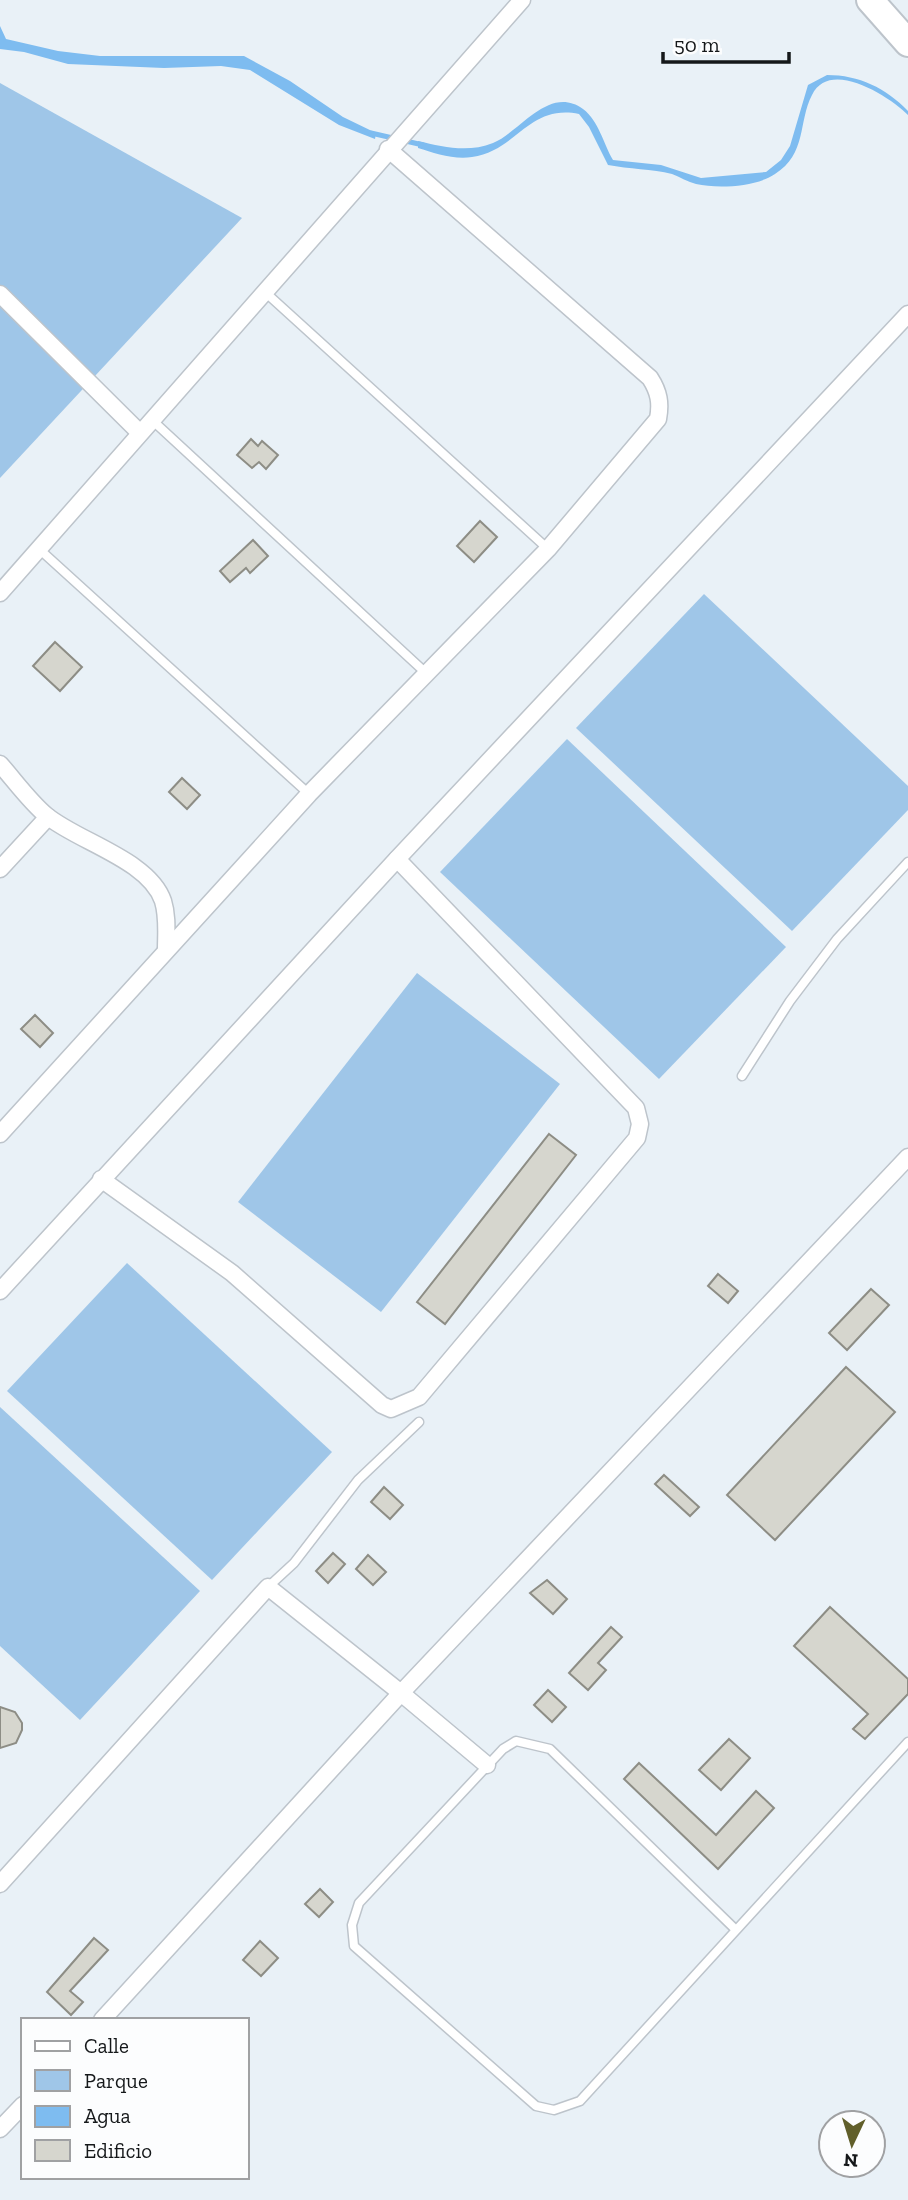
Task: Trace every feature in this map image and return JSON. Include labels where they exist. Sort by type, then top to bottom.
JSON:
[{"type":"highway","points":[[870,0],[908,43]]},
{"type":"street","points":[[0,593],[394,142],[522,0]]},
{"type":"street","points":[[0,1134],[309,794],[548,549],[658,419],[658,390],[650,378],[394,142]]},
{"type":"street","points":[[0,294],[139,432]]},
{"type":"street","points":[[0,1291],[397,859],[908,314]]},
{"type":"street","points":[[0,764],[48,817],[135,868],[151,884],[163,899],[166,950]]},
{"type":"street","points":[[0,869],[48,817]]},
{"type":"street","points":[[102,1179],[232,1273],[382,1405],[391,1409],[418,1397],[637,1138],[640,1124],[636,1108],[397,859]]},
{"type":"street","points":[[104,2018],[401,1693],[908,1157]]},
{"type":"street","points":[[0,1884],[268,1587],[488,1765]]},
{"type":"street","points":[[0,2129],[21,2107]]},
{"type":"lane","points":[[264,290],[548,549]]},
{"type":"lane","points":[[151,419],[427,674]]},
{"type":"lane","points":[[38,548],[309,794]]},
{"type":"lane","points":[[743,1076],[790,1001],[837,939],[908,862]]},
{"type":"lane","points":[[268,1587],[294,1563],[358,1480],[419,1422]]},
{"type":"lane","points":[[735,1929],[550,1749],[516,1741],[503,1749],[359,1903],[352,1925],[354,1946],[537,2106],[554,2110],[580,2101],[908,1742]]},
{"type":"green space","points":[[0,83],[242,218],[0,478]]},
{"type":"green space","points":[[704,594],[908,786],[908,810],[792,931],[576,728]]},
{"type":"green space","points":[[567,739],[786,947],[659,1079],[440,872]]},
{"type":"green space","points":[[417,973],[560,1084],[381,1312],[238,1202]]},
{"type":"green space","points":[[127,1263],[332,1452],[212,1580],[7,1391]]},
{"type":"green space","points":[[0,1407],[200,1591],[80,1720],[0,1646]]},
{"type":"water","points":[[0,26],[6,39],[58,51],[100,56],[244,56],[290,81],[343,117],[376,133],[375,139],[339,125],[250,70],[221,66],[164,68],[68,64],[24,52],[0,49]]},
{"type":"water","points":[[827,75],[850,77],[871,84],[900,103],[908,111],[908,115],[888,99],[860,84],[832,80],[821,84],[808,105],[792,157],[775,174],[747,184],[705,186],[664,172],[608,165],[589,127],[579,114],[547,116],[501,146],[472,157],[451,157],[418,148],[418,141],[456,148],[484,146],[503,138],[535,113],[558,102],[570,103],[588,114],[613,160],[661,165],[701,178],[766,172],[781,160],[790,146],[808,85]]},
{"type":"building","points":[[251,439],[258,446],[262,441],[278,455],[266,469],[259,462],[252,468],[237,455]]},
{"type":"building","points":[[480,521],[497,537],[474,562],[457,546]]},
{"type":"building","points":[[253,540],[268,556],[250,573],[246,568],[230,582],[220,571]]},
{"type":"building","points":[[55,642],[82,667],[60,691],[33,666]]},
{"type":"building","points":[[182,778],[200,795],[187,809],[169,792]]},
{"type":"building","points":[[35,1015],[53,1033],[40,1047],[21,1029]]},
{"type":"building","points":[[549,1134],[576,1155],[445,1324],[417,1302]]},
{"type":"building","points":[[718,1274],[738,1291],[728,1303],[708,1286]]},
{"type":"building","points":[[871,1289],[889,1305],[847,1350],[829,1333]]},
{"type":"building","points":[[846,1367],[895,1412],[775,1540],[727,1495]]},
{"type":"building","points":[[664,1475],[699,1507],[690,1516],[655,1484]]},
{"type":"building","points":[[384,1487],[403,1505],[390,1519],[371,1502]]},
{"type":"building","points":[[333,1553],[345,1564],[328,1583],[316,1571]]},
{"type":"building","points":[[368,1555],[386,1572],[373,1585],[356,1569]]},
{"type":"building","points":[[547,1580],[567,1599],[553,1614],[530,1593]]},
{"type":"building","points":[[830,1607],[908,1679],[908,1694],[865,1739],[853,1729],[868,1714],[794,1646]]},
{"type":"building","points":[[611,1627],[622,1637],[598,1663],[606,1670],[588,1690],[569,1673]]},
{"type":"building","points":[[548,1690],[566,1707],[552,1722],[534,1705]]},
{"type":"building","points":[[0,1707],[15,1712],[22,1723],[22,1730],[16,1743],[0,1748]]},
{"type":"building","points":[[729,1739],[750,1758],[721,1790],[699,1770]]},
{"type":"building","points":[[639,1763],[716,1835],[756,1791],[774,1808],[718,1869],[624,1779]]},
{"type":"building","points":[[320,1889],[333,1902],[319,1917],[305,1904]]},
{"type":"building","points":[[94,1938],[108,1950],[70,1991],[83,2002],[71,2015],[47,1992]]},
{"type":"building","points":[[260,1941],[278,1958],[261,1976],[243,1960]]},
{"type":"waterway","points":[[371,133],[423,145]]}]
